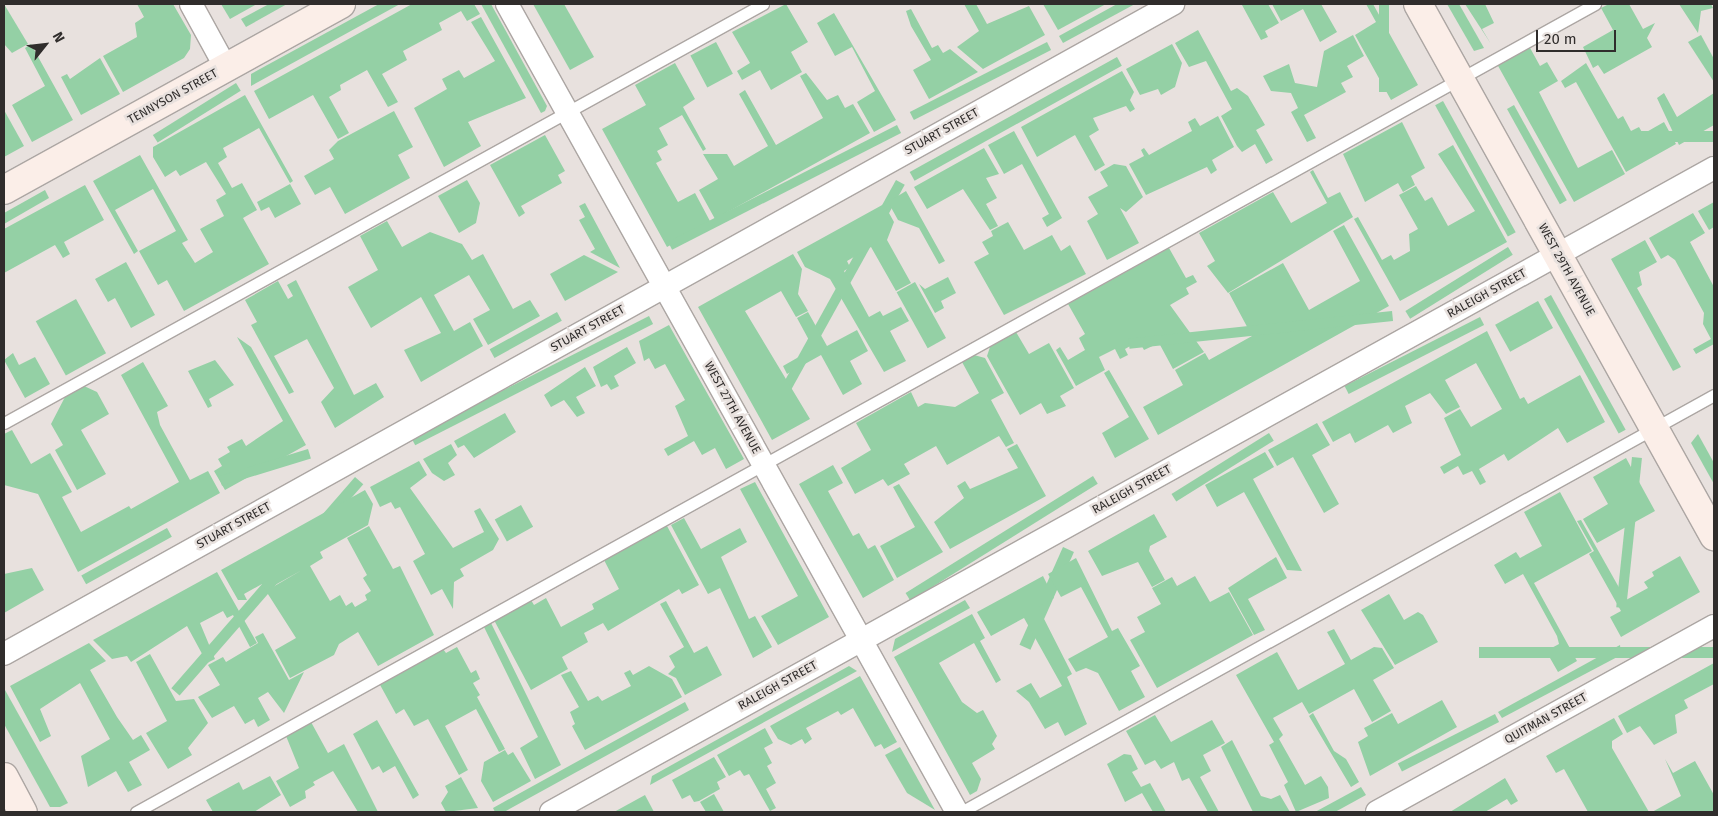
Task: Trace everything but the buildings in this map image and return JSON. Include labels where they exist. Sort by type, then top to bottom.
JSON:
[{"type":"street","points":[[191,4],[226,68]]},
{"type":"street","name":"TENNYSON STREET","points":[[4,190],[341,4]]},
{"type":"street","name":"WEST 27TH AVENUE","points":[[507,4],[957,812]]},
{"type":"street","name":"STUART STREET","points":[[4,654],[1173,4]]},
{"type":"street","name":"WEST 29TH AVENUE","points":[[1418,4],[1714,536]]},
{"type":"street","name":"RALEIGH STREET","points":[[551,812],[1714,168]]},
{"type":"street","name":"QUITMAN STREET","points":[[1377,812],[1714,626]]},
{"type":"street","points":[[4,777],[23,812]]},
{"type":"lane","points":[[4,423],[762,4]]},
{"type":"lane","points":[[136,812],[1595,4]]},
{"type":"lane","points":[[962,812],[1714,395]]},
{"type":"green space","points":[[4,4],[28,44],[12,53],[4,44]]},
{"type":"green space","points":[[137,4],[173,4],[191,35],[190,49],[184,58],[123,92],[103,56],[137,37],[135,23],[144,17]]},
{"type":"green space","points":[[221,4],[257,4],[230,19]]},
{"type":"green space","points":[[269,4],[287,4],[246,27],[241,19]]},
{"type":"green space","points":[[379,4],[400,4],[251,86],[251,74]]},
{"type":"green space","points":[[412,4],[474,4],[480,14],[467,21],[461,11],[439,23],[442,30],[403,51],[407,60],[382,74],[398,102],[388,107],[367,70],[340,85],[341,90],[329,97],[349,133],[338,139],[313,95],[269,119],[254,91]]},
{"type":"green space","points":[[481,4],[491,4],[547,106],[545,111],[541,113]]},
{"type":"green space","points":[[533,4],[564,4],[594,57],[570,70]]},
{"type":"green space","points":[[786,4],[808,42],[791,52],[802,72],[771,90],[760,70],[742,80],[737,71],[750,63],[732,32]]},
{"type":"green space","points":[[964,4],[976,4],[987,24],[1029,6],[1045,35],[983,69],[957,47],[979,31]]},
{"type":"green space","points":[[1043,4],[1106,4],[1058,30]]},
{"type":"green space","points":[[1117,4],[1135,4],[1063,43],[1059,36]]},
{"type":"green space","points":[[1268,4],[1279,23],[1265,31],[1268,37],[1261,40],[1242,5]]},
{"type":"green space","points":[[1272,4],[1321,4],[1337,32],[1320,42],[1303,9],[1281,21]]},
{"type":"green space","points":[[1366,4],[1373,4],[1418,85],[1391,100],[1355,35],[1376,22]]},
{"type":"green space","points":[[1379,4],[1389,4],[1389,92],[1379,92]]},
{"type":"green space","points":[[1447,4],[1459,4],[1484,48],[1474,51]]},
{"type":"green space","points":[[1465,4],[1485,4],[1494,23],[1482,29],[1491,44]]},
{"type":"green space","points":[[1609,4],[1629,4],[1643,29],[1655,23],[1647,38],[1652,47],[1604,74],[1598,65],[1593,68],[1583,47],[1613,30],[1601,8]]},
{"type":"green space","points":[[1679,4],[1711,4],[1713,8],[1701,11],[1698,33]]},
{"type":"green space","points":[[911,9],[932,48],[938,45],[943,53],[950,49],[978,72],[929,99],[913,70],[931,60],[911,26],[906,11]]},
{"type":"green space","points":[[834,13],[896,120],[874,132],[857,102],[875,91],[852,47],[835,56],[817,23]]},
{"type":"green space","points":[[481,17],[526,98],[468,122],[481,146],[444,167],[414,108],[447,89],[442,79],[459,70],[464,78],[495,61],[471,22]]},
{"type":"green space","points":[[1198,30],[1231,91],[1237,88],[1248,96],[1265,125],[1256,130],[1273,160],[1266,164],[1255,144],[1242,152],[1237,146],[1221,116],[1232,109],[1206,61],[1189,67],[1175,43]]},
{"type":"green space","points":[[1353,35],[1364,56],[1347,66],[1353,77],[1341,83],[1346,92],[1304,115],[1316,138],[1307,142],[1291,112],[1298,108],[1291,93],[1271,91],[1263,76],[1289,64],[1295,83],[1317,87],[1324,51]]},
{"type":"green space","points":[[1701,35],[1714,59],[1714,82],[1688,42]]},
{"type":"green space","points":[[716,42],[733,74],[707,87],[690,56]]},
{"type":"green space","points":[[1047,42],[1051,50],[914,120],[910,112]]},
{"type":"green space","points":[[31,44],[73,120],[32,142],[12,105],[45,86],[25,48]]},
{"type":"green space","points":[[1172,44],[1182,63],[1175,87],[1161,95],[1158,89],[1140,95],[1126,69]]},
{"type":"green space","points":[[1529,46],[1540,66],[1547,62],[1558,81],[1539,92],[1578,168],[1612,150],[1625,174],[1574,202],[1497,64]]},
{"type":"green space","points":[[1117,57],[1122,66],[915,181],[910,172]]},
{"type":"green space","points":[[100,58],[120,94],[81,115],[61,77],[67,74],[70,79]]},
{"type":"green space","points":[[675,63],[695,99],[683,107],[706,149],[703,151],[682,115],[659,128],[668,145],[657,151],[662,160],[656,163],[678,202],[695,193],[711,223],[667,247],[602,129],[646,105],[635,85]]},
{"type":"green space","points":[[1586,63],[1618,119],[1623,116],[1631,131],[1639,127],[1643,134],[1664,122],[1676,144],[1626,172],[1576,82],[1565,88],[1561,81]]},
{"type":"green space","points":[[1122,71],[1134,92],[1130,100],[1135,109],[1130,112],[1126,106],[1093,118],[1099,130],[1089,136],[1105,165],[1095,171],[1075,135],[1037,157],[1021,127]]},
{"type":"green space","points":[[806,73],[827,100],[838,95],[845,108],[853,104],[870,133],[715,219],[699,190],[718,179],[703,154],[727,154],[734,166],[768,146],[739,94],[745,90],[776,145],[823,118],[800,76]]},
{"type":"green space","points":[[236,83],[241,91],[158,143],[153,135]]},
{"type":"green space","points":[[1664,93],[1677,117],[1714,93],[1714,125],[1679,145],[1657,98]]},
{"type":"green space","points":[[245,95],[293,181],[290,183],[259,128],[223,148],[227,157],[218,163],[232,188],[242,183],[257,210],[243,218],[269,264],[184,311],[167,280],[158,285],[139,251],[176,231],[153,189],[115,210],[138,251],[134,254],[93,181],[140,155],[188,240],[182,243],[195,263],[213,252],[200,229],[224,216],[216,200],[226,194],[206,162],[180,176],[176,170],[165,177],[153,157],[153,147]]},
{"type":"green space","points":[[1443,101],[1516,232],[1508,237],[1435,105]]},
{"type":"green space","points":[[1514,105],[1567,200],[1560,204],[1507,109]]},
{"type":"green space","points":[[4,110],[24,146],[4,157]]},
{"type":"green space","points":[[394,111],[413,147],[398,155],[410,178],[345,214],[330,187],[315,195],[304,176],[334,159],[329,150],[338,141]]},
{"type":"green space","points":[[1218,116],[1234,147],[1212,160],[1217,170],[1211,174],[1207,167],[1146,195],[1129,164],[1144,156],[1141,150],[1144,148],[1149,155],[1192,131],[1188,122],[1195,118],[1200,126]]},
{"type":"green space","points":[[1402,122],[1425,168],[1411,176],[1415,185],[1403,192],[1398,183],[1365,202],[1343,154]]},
{"type":"green space","points":[[897,125],[901,133],[672,250],[668,242]]},
{"type":"green space","points":[[1014,131],[1062,218],[1047,227],[1042,218],[1049,214],[1022,164],[1004,174],[988,145]]},
{"type":"green space","points":[[1617,131],[1714,131],[1714,142],[1617,142]]},
{"type":"green space","points":[[545,135],[565,171],[558,175],[562,183],[521,206],[525,213],[519,217],[490,165]]},
{"type":"green space","points":[[1453,145],[1507,242],[1400,301],[1354,219],[1358,217],[1382,260],[1391,255],[1394,260],[1410,251],[1409,234],[1418,229],[1399,195],[1416,186],[1425,201],[1432,197],[1448,226],[1475,211],[1438,154]]},
{"type":"green space","points":[[984,148],[999,174],[986,178],[997,198],[986,204],[998,226],[990,230],[963,189],[927,209],[914,187]]},
{"type":"green space","points":[[1114,164],[1126,166],[1143,197],[1126,212],[1120,208],[1139,243],[1107,260],[1087,221],[1098,214],[1088,197],[1108,186],[1100,172]]},
{"type":"green space","points":[[1313,170],[1328,198],[1340,192],[1353,217],[1228,293],[1207,266],[1215,261],[1199,233],[1273,192],[1291,223],[1327,203],[1310,172]]},
{"type":"green space","points":[[467,180],[480,203],[476,223],[459,233],[438,196]]},
{"type":"green space","points":[[896,180],[905,185],[791,390],[783,385]]},
{"type":"green space","points":[[290,184],[301,204],[275,218],[269,207],[261,211],[257,202]]},
{"type":"green space","points":[[85,185],[104,220],[64,242],[70,254],[63,258],[55,245],[4,273],[4,229]]},
{"type":"green space","points":[[45,190],[49,198],[4,224],[4,213]]},
{"type":"green space","points":[[906,191],[945,261],[939,264],[919,228],[898,220],[888,202]]},
{"type":"green space","points":[[1714,202],[1714,227],[1709,230],[1698,211]]},
{"type":"green space","points":[[585,203],[620,268],[590,252],[595,249],[579,220],[585,217],[579,206]]},
{"type":"green space","points":[[884,204],[894,222],[887,240],[911,283],[896,291],[871,247],[847,261],[850,267],[844,271],[869,317],[880,311],[883,316],[901,307],[909,321],[890,331],[906,361],[884,372],[830,279],[805,267],[797,252]]},
{"type":"green space","points":[[1693,213],[1705,233],[1690,242],[1714,287],[1714,344],[1696,354],[1693,349],[1711,339],[1703,324],[1704,313],[1675,260],[1668,255],[1661,259],[1649,238]]},
{"type":"green space","points":[[387,221],[402,247],[430,232],[462,244],[472,260],[483,254],[513,309],[530,300],[540,316],[488,345],[473,319],[490,310],[469,275],[434,295],[454,331],[470,322],[483,346],[421,382],[404,350],[441,333],[421,297],[371,328],[348,287],[378,270],[360,236]]},
{"type":"green space","points":[[1008,222],[1024,250],[1052,235],[1061,251],[1070,245],[1086,274],[1004,315],[974,262],[989,254],[982,242],[993,236],[991,231]]},
{"type":"green space","points":[[1344,225],[1389,306],[1158,435],[1143,407],[1183,385],[1175,370],[1205,353],[1209,360],[1252,336],[1229,293],[1283,263],[1309,310],[1360,281],[1333,231]]},
{"type":"green space","points":[[1645,240],[1657,262],[1639,272],[1642,285],[1637,288],[1681,367],[1673,371],[1611,259]]},
{"type":"green space","points":[[1508,247],[1513,255],[1410,319],[1405,311]]},
{"type":"green space","points":[[1169,248],[1186,278],[1193,275],[1197,282],[1186,288],[1189,294],[1170,305],[1204,352],[1173,369],[1159,343],[1144,350],[1139,341],[1125,349],[1128,355],[1120,359],[1115,349],[1099,357],[1105,370],[1076,386],[1056,350],[1060,347],[1068,360],[1085,350],[1079,338],[1085,334],[1068,304]]},
{"type":"green space","points":[[793,254],[802,269],[798,294],[808,311],[796,317],[781,291],[745,311],[810,419],[772,440],[698,307]]},
{"type":"green space","points":[[584,255],[618,272],[565,301],[550,274]]},
{"type":"green space","points":[[126,262],[155,315],[131,328],[115,298],[108,302],[95,279]]},
{"type":"green space","points":[[948,277],[956,293],[941,301],[944,308],[935,313],[919,284],[925,289]]},
{"type":"green space","points":[[296,280],[354,395],[376,383],[384,397],[335,428],[321,402],[334,388],[307,339],[274,356],[294,392],[289,394],[251,325],[257,322],[245,300],[278,281],[288,299],[293,296],[287,285]]},
{"type":"green space","points":[[915,282],[946,338],[928,348],[897,292]]},
{"type":"green space","points":[[1551,295],[1626,430],[1619,434],[1544,299]]},
{"type":"green space","points":[[76,299],[106,353],[66,376],[36,321]]},
{"type":"green space","points":[[1538,301],[1553,328],[1510,352],[1495,325]]},
{"type":"green space","points":[[1392,311],[1393,321],[1129,349],[1128,339]]},
{"type":"green space","points":[[557,312],[562,321],[495,358],[490,349]]},
{"type":"green space","points":[[808,312],[827,346],[857,330],[868,351],[850,361],[862,384],[843,395],[821,355],[787,374],[783,366],[804,354],[810,342],[797,318]]},
{"type":"green space","points":[[649,316],[653,324],[415,445],[411,437]]},
{"type":"green space","points":[[1480,317],[1484,325],[1349,394],[1345,386]]},
{"type":"green space","points":[[669,325],[744,459],[726,469],[715,448],[702,455],[694,441],[668,456],[664,449],[688,436],[675,406],[685,400],[665,364],[655,369],[649,358],[644,361],[639,341]]},
{"type":"green space","points":[[1487,331],[1520,399],[1524,397],[1528,404],[1580,375],[1605,422],[1567,443],[1558,428],[1508,461],[1504,454],[1479,469],[1486,482],[1480,485],[1472,471],[1463,475],[1458,466],[1444,474],[1440,467],[1461,455],[1444,418],[1460,409],[1471,427],[1502,409],[1476,363],[1445,380],[1460,407],[1446,414],[1430,393],[1405,406],[1412,423],[1393,433],[1388,425],[1355,443],[1350,433],[1333,442],[1322,422]]},
{"type":"green space","points":[[1016,332],[1029,354],[1049,343],[1074,388],[1060,396],[1066,406],[1047,414],[1041,403],[1020,415],[987,356],[990,347]]},
{"type":"green space","points":[[237,337],[251,347],[306,445],[225,490],[214,471],[222,466],[218,459],[230,452],[227,447],[242,439],[246,446],[283,421]]},
{"type":"green space","points":[[627,347],[636,363],[614,376],[619,386],[611,390],[607,384],[601,387],[593,367]]},
{"type":"green space","points":[[13,353],[19,365],[35,357],[50,384],[25,398],[4,360]]},
{"type":"green space","points":[[974,355],[985,358],[1004,393],[991,400],[1014,443],[1006,447],[999,436],[947,465],[936,446],[904,464],[910,474],[888,486],[883,479],[855,494],[841,468],[871,450],[856,423],[911,392],[918,407],[925,403],[955,407],[979,393],[962,362]]},
{"type":"green space","points":[[215,360],[234,385],[209,399],[212,406],[208,408],[188,371]]},
{"type":"green space","points":[[143,362],[168,406],[157,412],[160,425],[190,480],[208,471],[220,493],[78,572],[38,494],[4,485],[4,434],[12,430],[31,464],[50,453],[72,492],[62,497],[81,532],[129,506],[131,509],[179,482],[121,375]]},
{"type":"green space","points":[[585,367],[596,386],[576,397],[585,413],[577,417],[564,400],[551,407],[544,395]]},
{"type":"green space","points":[[1109,370],[1149,439],[1115,458],[1102,433],[1129,417],[1104,373]]},
{"type":"green space","points":[[84,386],[97,392],[109,414],[81,430],[106,474],[77,490],[55,450],[63,445],[51,424],[65,397]]},
{"type":"green space","points":[[505,413],[516,432],[474,458],[464,445],[458,448],[454,441]]},
{"type":"green space","points":[[1317,423],[1330,445],[1312,455],[1339,504],[1324,513],[1293,457],[1277,466],[1268,450]]},
{"type":"green space","points":[[1269,433],[1274,441],[1176,502],[1171,494]]},
{"type":"green space","points":[[1698,434],[1714,463],[1714,484],[1691,443]]},
{"type":"green space","points":[[451,444],[457,455],[448,463],[455,475],[444,481],[432,473],[423,459]]},
{"type":"green space","points":[[1017,444],[1046,496],[950,549],[934,522],[964,498],[957,486],[965,481],[970,489],[1018,468],[1007,449]]},
{"type":"green space","points":[[308,449],[311,459],[222,486],[219,476]]},
{"type":"green space","points":[[1265,452],[1274,467],[1253,479],[1302,571],[1287,570],[1244,492],[1217,507],[1205,485]]},
{"type":"green space","points":[[1632,457],[1642,458],[1626,608],[1616,607]]},
{"type":"green space","points":[[1626,458],[1655,511],[1597,543],[1583,519],[1608,504],[1593,477]]},
{"type":"green space","points":[[419,461],[427,475],[410,488],[453,548],[484,532],[474,511],[480,508],[499,539],[493,550],[460,569],[464,576],[454,582],[453,609],[442,589],[431,595],[413,561],[425,554],[400,507],[395,509],[391,502],[380,507],[370,487]]},
{"type":"green space","points":[[833,465],[843,483],[828,491],[853,536],[859,533],[868,549],[875,545],[894,580],[863,598],[799,484]]},
{"type":"green space","points":[[1093,476],[1098,484],[910,601],[906,593]]},
{"type":"green space","points":[[355,477],[363,484],[180,696],[171,688]]},
{"type":"green space","points":[[755,482],[829,617],[778,645],[761,616],[798,596],[740,489]]},
{"type":"green space","points":[[899,484],[943,552],[897,578],[880,546],[915,527],[893,487]]},
{"type":"green space","points":[[365,490],[373,504],[368,525],[320,552],[323,558],[310,566],[330,601],[340,595],[346,606],[352,602],[355,607],[367,600],[365,595],[371,591],[363,578],[367,575],[347,538],[369,526],[393,569],[400,566],[434,635],[378,666],[358,632],[339,644],[334,655],[290,678],[275,650],[296,638],[266,591],[302,570],[266,590],[262,584],[244,594],[247,600],[238,600],[221,570]]},
{"type":"green space","points":[[1560,492],[1592,551],[1534,583],[1577,661],[1558,672],[1546,651],[1559,644],[1557,636],[1523,574],[1505,584],[1494,565],[1516,552],[1520,558],[1542,546],[1524,512]]},
{"type":"green space","points":[[521,505],[533,527],[507,541],[495,520]]},
{"type":"green space","points":[[1154,514],[1167,537],[1150,546],[1149,551],[1165,580],[1152,587],[1138,562],[1102,576],[1088,551]]},
{"type":"green space","points":[[684,518],[701,549],[740,528],[747,542],[721,557],[749,619],[755,616],[772,647],[753,658],[720,588],[708,594],[671,525]]},
{"type":"green space","points":[[1581,520],[1626,600],[1648,588],[1644,582],[1654,576],[1652,572],[1680,556],[1700,592],[1621,637],[1610,617],[1621,611],[1589,554],[1594,551],[1577,521]]},
{"type":"green space","points":[[667,526],[699,585],[682,594],[679,589],[608,631],[603,623],[584,633],[588,642],[562,657],[568,669],[531,690],[494,620],[531,600],[534,605],[546,598],[561,627],[594,609],[592,604],[619,589],[604,560]]},
{"type":"green space","points":[[167,528],[172,537],[86,584],[81,576]]},
{"type":"green space","points":[[1063,547],[1074,552],[1030,650],[1019,645]]},
{"type":"green space","points":[[1276,557],[1287,578],[1248,599],[1265,630],[1254,635],[1228,588]]},
{"type":"green space","points":[[1076,558],[1112,631],[1118,628],[1140,666],[1131,671],[1145,697],[1119,711],[1098,673],[1086,668],[1076,672],[1068,659],[1108,637],[1081,587],[1061,597],[1048,574]]},
{"type":"green space","points":[[32,568],[44,590],[4,613],[4,574]]},
{"type":"green space","points":[[217,572],[257,643],[250,647],[233,615],[227,618],[223,611],[200,623],[215,659],[207,663],[187,626],[131,662],[127,656],[112,659],[93,640]]},
{"type":"green space","points":[[1043,576],[1054,598],[1038,607],[1072,674],[1067,677],[1087,724],[1065,736],[1058,722],[1045,729],[1029,702],[1016,691],[1031,683],[1040,698],[1062,686],[1024,618],[991,636],[977,612]]},
{"type":"green space","points":[[1195,576],[1210,602],[1229,592],[1253,635],[1157,688],[1130,640],[1145,632],[1137,617],[1161,604],[1152,588],[1172,577],[1177,586]]},
{"type":"green space","points":[[1389,594],[1404,620],[1418,612],[1423,615],[1438,642],[1395,665],[1361,610]]},
{"type":"green space","points":[[965,600],[970,608],[892,652],[895,639]]},
{"type":"green space","points":[[666,601],[694,653],[707,646],[722,675],[685,695],[676,678],[668,674],[675,667],[669,656],[684,647],[660,604]]},
{"type":"green space","points":[[972,614],[985,638],[980,641],[1001,680],[996,683],[974,643],[939,663],[962,702],[977,713],[983,710],[997,736],[992,744],[995,749],[972,763],[981,779],[977,791],[970,795],[894,657]]},
{"type":"green space","points":[[491,623],[561,765],[535,779],[520,748],[538,737],[484,627]]},
{"type":"green space","points":[[1334,629],[1351,660],[1374,647],[1382,648],[1394,668],[1373,680],[1391,711],[1372,722],[1354,689],[1309,714],[1302,702],[1273,718],[1283,735],[1279,739],[1305,785],[1321,776],[1328,787],[1329,798],[1296,812],[1284,785],[1288,782],[1269,745],[1274,742],[1236,675],[1277,652],[1298,690],[1345,664],[1327,632]]},
{"type":"green space","points":[[263,633],[289,680],[304,672],[284,713],[268,692],[258,698],[270,720],[258,727],[254,719],[245,724],[234,706],[212,718],[198,697],[220,685],[208,665],[223,657],[226,662],[258,643],[255,637]]},
{"type":"green space","points":[[89,643],[106,661],[90,670],[117,717],[133,740],[141,735],[150,750],[129,762],[142,785],[128,792],[116,771],[88,787],[81,756],[110,739],[80,683],[40,709],[51,736],[40,742],[10,686]]},
{"type":"green space","points":[[1620,645],[1621,655],[1502,718],[1498,712]]},
{"type":"green space","points":[[457,647],[471,673],[476,670],[480,679],[473,683],[480,695],[477,697],[505,749],[499,752],[476,709],[445,726],[468,770],[459,775],[428,719],[414,726],[404,709],[396,714],[379,683],[443,649],[446,653]]},
{"type":"green space","points":[[1479,647],[1714,647],[1714,658],[1479,658]]},
{"type":"green space","points":[[150,654],[176,701],[194,699],[208,723],[188,748],[192,755],[168,769],[146,733],[167,721],[136,662]]},
{"type":"green space","points":[[1714,663],[1714,684],[1684,700],[1688,708],[1675,715],[1677,733],[1654,745],[1640,726],[1627,733],[1618,716]]},
{"type":"green space","points":[[649,666],[672,679],[682,697],[585,750],[572,726],[575,724],[570,712],[579,707],[561,675],[571,671],[588,701],[598,696],[602,701],[631,686],[624,673],[630,670],[633,675]]},
{"type":"green space","points":[[849,666],[857,671],[650,785],[652,776]]},
{"type":"green space","points":[[860,676],[897,742],[884,749],[881,744],[875,747],[853,708],[841,715],[838,711],[806,728],[812,739],[805,744],[802,739],[791,745],[778,739],[770,726]]},
{"type":"green space","points":[[5,690],[68,803],[60,807],[50,807],[4,724]]},
{"type":"green space","points":[[1442,700],[1457,727],[1370,776],[1358,742],[1368,736],[1364,728],[1392,713],[1398,724]]},
{"type":"green space","points":[[685,702],[689,710],[504,812],[495,812],[493,808]]},
{"type":"green space","points":[[1313,713],[1334,751],[1346,759],[1359,782],[1351,787],[1309,716]]},
{"type":"green space","points":[[1495,714],[1499,722],[1402,772],[1398,763]]},
{"type":"green space","points":[[1155,715],[1171,742],[1212,720],[1225,743],[1203,755],[1211,771],[1200,777],[1219,812],[1208,812],[1189,778],[1182,781],[1174,762],[1161,769],[1155,760],[1145,765],[1126,731]]},
{"type":"green space","points":[[1614,718],[1623,734],[1612,741],[1612,748],[1649,812],[1588,812],[1564,769],[1556,773],[1546,756]]},
{"type":"green space","points":[[377,720],[419,795],[413,799],[395,766],[383,773],[379,766],[372,770],[353,734]]},
{"type":"green space","points":[[311,722],[328,753],[344,744],[378,812],[358,812],[333,771],[313,782],[315,785],[305,791],[306,798],[290,807],[276,781],[299,768],[286,736]]},
{"type":"green space","points":[[765,728],[773,743],[764,748],[772,763],[767,766],[776,783],[766,789],[776,808],[770,811],[749,774],[744,776],[740,770],[729,776],[717,755]]},
{"type":"green space","points":[[1232,740],[1261,796],[1271,799],[1280,795],[1290,812],[1253,812],[1221,747]]},
{"type":"green space","points":[[900,747],[935,810],[907,793],[885,755]]},
{"type":"green space","points":[[505,750],[508,755],[513,752],[531,781],[493,802],[481,781],[484,762]]},
{"type":"green space","points":[[1124,754],[1131,755],[1138,769],[1132,772],[1141,787],[1150,783],[1166,812],[1153,812],[1142,793],[1125,802],[1107,764]]},
{"type":"green space","points":[[714,757],[726,777],[717,782],[720,789],[699,801],[694,802],[690,795],[682,799],[672,780]]},
{"type":"green space","points":[[1665,759],[1673,773],[1695,761],[1714,795],[1714,812],[1652,812],[1681,796]]},
{"type":"green space","points":[[270,776],[281,795],[254,812],[213,812],[206,800],[239,782],[243,790]]},
{"type":"green space","points":[[461,777],[478,808],[446,812],[441,803],[448,792],[445,786]]},
{"type":"green space","points":[[1505,778],[1518,801],[1511,805],[1507,799],[1485,812],[1450,812]]},
{"type":"green space","points":[[1361,787],[1366,795],[1335,812],[1315,812]]},
{"type":"green space","points":[[714,794],[724,812],[706,812],[700,802]]},
{"type":"green space","points":[[645,795],[654,812],[614,812]]}]
